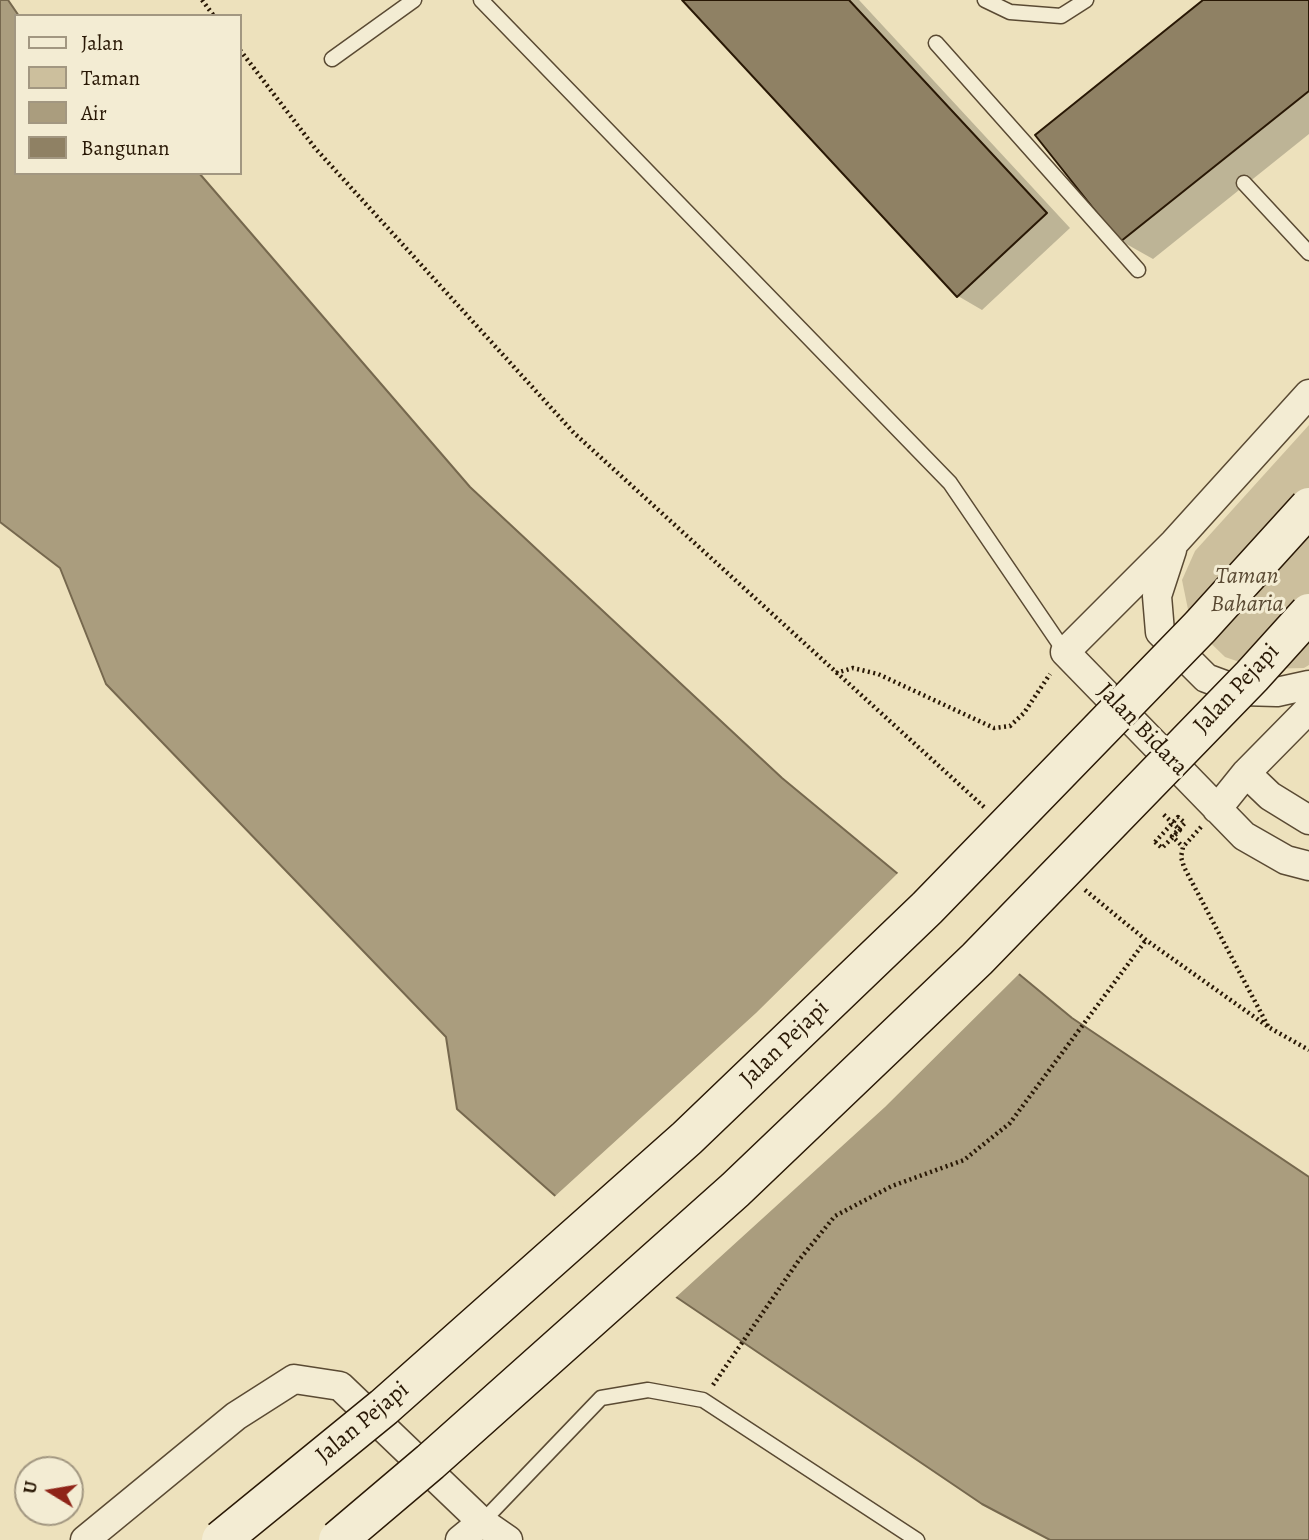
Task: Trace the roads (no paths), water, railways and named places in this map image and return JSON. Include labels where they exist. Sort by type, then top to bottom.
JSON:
[{"type":"main road","name":"Jalan Pejapi","points":[[221,1540],[384,1408],[687,1138],[927,908],[1200,626],[1309,506]]},
{"type":"main road","name":"Jalan Pejapi","points":[[338,1540],[430,1462],[736,1190],[977,959],[1252,676],[1309,613]]},
{"type":"street","points":[[1065,652],[1174,543],[1309,394]]},
{"type":"street","points":[[1174,543],[1157,596],[1160,632],[1206,678],[1241,691],[1277,692],[1309,685]]},
{"type":"street","name":"Jalan Bidara","points":[[1065,652],[1244,836],[1286,860],[1309,866]]},
{"type":"street","points":[[1217,810],[1246,773],[1309,709]]},
{"type":"street","points":[[1246,773],[1270,796],[1309,820]]},
{"type":"street","points":[[85,1540],[236,1416],[295,1379],[340,1385],[482,1522],[508,1540]]},
{"type":"street","points":[[460,1540],[482,1522]]},
{"type":"lane","points":[[332,59],[414,0]]},
{"type":"lane","points":[[481,0],[950,483],[1065,652]]},
{"type":"lane","points":[[985,0],[1010,12],[1061,16],[1086,0]]},
{"type":"lane","points":[[936,43],[1138,270]]},
{"type":"lane","points":[[1244,183],[1309,253]]},
{"type":"lane","points":[[482,1522],[601,1398],[648,1390],[703,1400],[917,1540]]},
{"type":"water","points":[[0,0],[8,0],[18,14],[14,14],[14,175],[201,175],[470,487],[782,778],[1072,1018],[1309,1177],[1309,1540],[1050,1540],[982,1504],[648,1278],[457,1109],[446,1037],[106,684],[60,568],[0,522]]},
{"type":"park label","name":"Taman Baharia","points":[[1247,591]]}]
